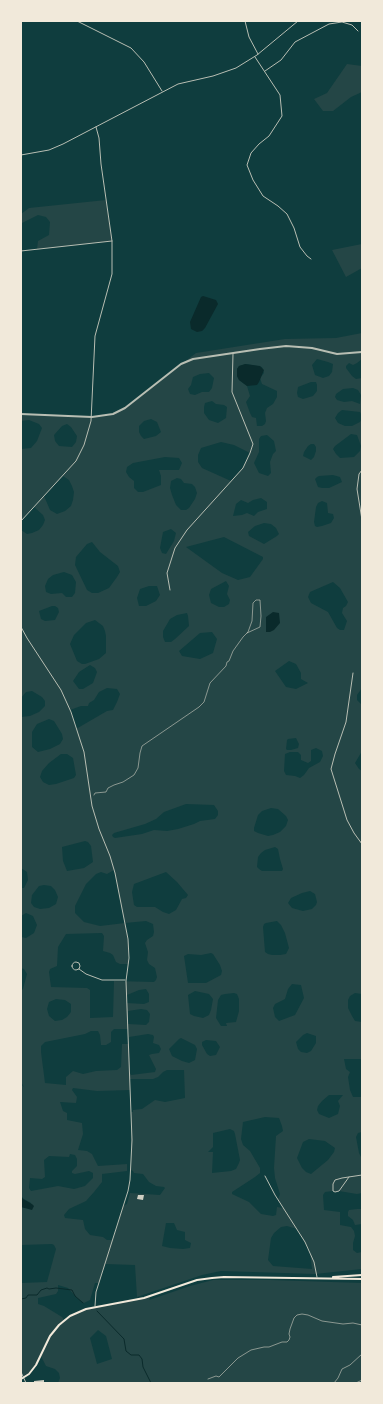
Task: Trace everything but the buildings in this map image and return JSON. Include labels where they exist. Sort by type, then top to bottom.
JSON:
[{"type":"main road","points":[[330,1278],[362,1275]]},
{"type":"main road","points":[[22,1378],[36,1365],[50,1336],[59,1325],[77,1312],[144,1298],[206,1278],[362,1279]]},
{"type":"street","points":[[77,21],[126,45],[136,52],[162,92]]},
{"type":"street","points":[[246,21],[249,37],[258,54]]},
{"type":"street","points":[[21,155],[57,147],[182,83],[230,71],[255,57],[298,21]]},
{"type":"street","points":[[264,71],[281,60],[295,42],[329,24],[342,22],[352,25],[358,31]]},
{"type":"street","points":[[255,57],[280,95],[282,116],[269,136],[251,154],[247,166],[263,196],[288,214],[300,247],[311,259]]},
{"type":"street","points":[[21,521],[76,461],[84,445],[92,417],[95,336],[112,274],[112,241],[99,138],[96,128]]},
{"type":"street","points":[[21,251],[112,241]]},
{"type":"street","points":[[21,414],[108,416],[122,410],[181,364],[193,359],[260,348],[286,346],[312,348],[337,354],[362,352]]},
{"type":"street","points":[[170,590],[168,573],[175,548],[187,530],[243,468],[253,444],[232,392],[233,353]]},
{"type":"street","points":[[362,470],[359,474],[358,489],[362,520]]},
{"type":"street","points":[[21,627],[61,690],[71,712],[84,752],[91,798],[99,829],[115,873],[128,939],[126,980],[132,1140],[130,1180],[96,1292],[95,1307]]},
{"type":"street","points":[[353,673],[346,722],[334,754],[331,769],[346,820],[362,844]]},
{"type":"street","points":[[79,969],[102,980],[126,980]]},
{"type":"street","points":[[348,1177],[339,1191],[333,1191],[335,1180],[348,1177],[362,1175]]},
{"type":"street","points":[[265,1176],[274,1195],[305,1242],[314,1262],[317,1278]]},
{"type":"street","points":[[21,1372],[22,1378],[26,1383]]},
{"type":"path","points":[[91,798],[95,793],[106,792],[114,784],[123,782],[134,775],[138,768],[142,746],[200,707],[204,702],[210,683],[226,666],[233,651],[247,633],[252,621],[253,603],[256,600],[260,600],[260,627],[247,633]]},
{"type":"path","points":[[208,1379],[216,1376],[219,1377],[233,1362],[251,1350],[269,1347],[289,1340],[290,1329],[297,1315],[308,1315],[322,1321],[362,1325]]},
{"type":"path","points":[[334,1383],[342,1369],[350,1365],[362,1354]]},
{"type":"path","points":[[356,1383],[362,1380]]},
{"type":"shaded area","points":[[347,64],[362,66],[362,92],[351,97],[333,111],[323,111],[314,99],[327,93]]},
{"type":"shaded area","points":[[106,200],[112,241],[37,249],[38,241],[49,235],[50,222],[46,217],[38,215],[22,223],[21,214],[29,208]]},
{"type":"shaded area","points":[[362,244],[362,268],[346,277],[332,250]]},
{"type":"shaded area","points":[[203,296],[216,300],[218,304],[205,328],[197,332],[191,329],[190,322]]},
{"type":"shaded area","points":[[362,333],[362,359],[353,365],[349,363],[346,368],[356,379],[362,378],[362,416],[360,412],[342,410],[335,418],[338,423],[352,426],[360,422],[362,418],[362,688],[357,695],[357,700],[362,705],[362,751],[355,763],[362,771],[362,994],[355,993],[350,996],[348,1008],[355,1021],[362,1022],[362,1059],[344,1059],[346,1069],[350,1072],[348,1077],[353,1097],[362,1097],[362,1132],[358,1133],[356,1137],[362,1159],[362,1193],[333,1191],[325,1192],[323,1195],[324,1210],[340,1212],[340,1225],[351,1227],[354,1231],[353,1250],[357,1253],[362,1252],[362,1269],[315,1274],[221,1271],[202,1275],[137,1297],[135,1265],[105,1264],[99,1283],[95,1283],[90,1300],[84,1303],[68,1288],[58,1285],[56,1294],[38,1298],[38,1304],[62,1317],[64,1320],[86,1309],[151,1296],[149,1300],[213,1280],[362,1283],[362,1383],[58,1383],[59,1373],[55,1369],[46,1366],[41,1356],[36,1365],[24,1378],[21,1372],[21,1283],[47,1282],[56,1249],[52,1244],[21,1245],[21,1207],[25,1208],[31,1203],[21,1196],[21,1084],[24,1087],[21,1082],[21,991],[27,974],[21,968],[21,937],[26,938],[34,933],[37,925],[33,916],[26,913],[21,916],[21,888],[24,888],[28,880],[27,872],[21,868],[21,717],[39,712],[45,706],[45,701],[42,697],[32,691],[26,692],[21,698],[21,530],[27,534],[32,533],[39,530],[45,520],[43,515],[34,507],[21,521],[21,449],[31,448],[37,441],[42,428],[39,424],[29,420],[21,421],[21,414],[108,416],[122,410],[196,353],[285,339],[336,338]],"holes":[[[317,359],[328,362],[333,364],[332,372],[329,376],[323,378],[315,375],[312,365]],[[247,364],[262,367],[264,373],[260,378],[262,384],[277,391],[277,397],[273,404],[267,408],[265,413],[266,421],[262,426],[257,426],[256,418],[252,417],[250,413],[246,402],[250,396],[247,386],[237,376],[239,366]],[[209,373],[214,378],[209,392],[195,395],[190,394],[188,389],[193,377]],[[316,382],[317,391],[313,396],[303,399],[298,397],[298,387]],[[353,388],[358,390],[361,395],[360,404],[352,401],[344,402],[337,400],[335,397],[343,389]],[[212,401],[227,407],[226,418],[218,423],[209,420],[204,413],[205,403]],[[151,419],[157,422],[161,432],[156,436],[144,439],[139,432],[139,426],[144,421]],[[67,424],[77,436],[76,442],[72,447],[59,446],[55,441],[54,435],[62,426]],[[351,434],[357,435],[361,446],[360,451],[354,457],[340,458],[333,449]],[[267,435],[274,441],[276,451],[270,462],[271,473],[268,476],[259,473],[254,463],[259,452],[259,439],[261,436]],[[221,442],[234,445],[250,453],[243,468],[231,481],[202,468],[198,462],[201,448]],[[311,444],[314,444],[316,447],[314,457],[311,460],[303,456]],[[165,457],[179,458],[182,463],[179,470],[159,470],[161,485],[143,492],[138,492],[134,488],[134,481],[126,472],[127,467],[133,463]],[[333,475],[340,477],[342,482],[329,488],[318,487],[315,479],[317,477]],[[63,476],[69,480],[74,492],[71,506],[57,514],[50,510],[44,496]],[[177,478],[181,479],[184,483],[192,484],[197,493],[189,508],[181,510],[176,505],[170,488],[171,481]],[[261,498],[267,502],[267,509],[258,512],[254,516],[247,513],[233,516],[236,504],[241,500],[248,503]],[[322,501],[327,503],[328,513],[333,514],[334,518],[331,523],[317,527],[314,522],[316,507]],[[264,523],[271,524],[276,528],[279,534],[264,544],[249,536],[248,532],[255,526]],[[171,529],[176,533],[174,541],[166,554],[162,553],[160,548],[163,532]],[[224,537],[263,557],[250,577],[238,580],[222,573],[186,547]],[[92,542],[100,552],[118,566],[120,572],[109,588],[98,593],[92,593],[87,590],[75,565],[76,557],[87,544]],[[64,572],[72,575],[76,582],[75,593],[72,597],[66,597],[62,593],[51,594],[46,592],[45,586],[48,579],[53,575]],[[226,581],[229,586],[227,594],[230,600],[229,604],[224,607],[211,603],[209,595],[211,589]],[[333,582],[340,588],[348,602],[343,608],[342,613],[347,621],[344,630],[337,628],[328,612],[311,603],[308,597],[310,592]],[[157,586],[160,595],[156,601],[146,606],[139,606],[137,598],[140,589]],[[55,606],[59,612],[55,620],[45,621],[41,619],[39,611]],[[187,613],[189,626],[171,642],[165,642],[163,631],[170,619]],[[95,620],[103,626],[105,631],[106,653],[99,659],[82,664],[77,661],[70,644],[74,635],[86,623]],[[212,632],[217,639],[213,653],[200,659],[182,656],[179,651],[200,633]],[[289,661],[296,664],[301,673],[301,679],[308,683],[296,689],[286,687],[275,671]],[[90,665],[97,672],[93,683],[83,689],[79,689],[73,681],[79,672]],[[107,688],[117,689],[120,694],[113,710],[107,711],[76,729],[70,710],[81,706],[88,706],[99,692]],[[49,719],[54,721],[63,739],[60,744],[38,752],[32,747],[32,732],[37,724]],[[296,738],[299,744],[298,748],[286,749],[287,740]],[[316,748],[322,751],[323,756],[320,762],[309,768],[300,778],[286,775],[284,771],[285,754],[298,752],[301,755],[301,760],[308,763],[311,761],[311,750]],[[61,754],[67,754],[73,758],[76,775],[74,778],[49,785],[43,782],[40,777],[42,771],[49,763]],[[186,804],[214,805],[218,811],[215,819],[200,821],[178,829],[167,831],[154,830],[142,834],[115,838],[112,835],[145,824],[156,819],[164,812]],[[271,808],[278,809],[286,816],[288,820],[286,826],[280,832],[268,836],[254,831],[254,828],[258,815],[262,811]],[[85,841],[88,842],[91,846],[93,862],[84,868],[67,871],[63,861],[62,847]],[[275,847],[278,849],[282,871],[262,871],[257,867],[258,857],[265,850]],[[114,870],[125,923],[100,926],[84,922],[75,913],[75,906],[86,884],[96,874],[101,872],[107,874]],[[166,872],[188,895],[182,899],[176,910],[169,914],[155,907],[137,907],[134,905],[132,892],[134,884]],[[39,886],[51,886],[58,897],[56,904],[49,908],[40,909],[34,907],[31,903],[32,895]],[[310,891],[315,894],[316,905],[312,909],[303,911],[292,908],[288,903],[291,898]],[[146,921],[153,924],[153,936],[145,943],[148,952],[147,960],[155,968],[156,980],[154,982],[114,981],[113,1017],[90,1018],[90,990],[87,988],[51,987],[49,972],[50,969],[57,966],[58,947],[66,934],[102,933],[104,936],[103,951],[113,955],[116,962],[128,964],[128,939],[125,923]],[[277,921],[285,933],[289,948],[286,954],[268,954],[265,952],[263,927],[266,923]],[[188,954],[213,954],[222,971],[221,975],[206,983],[188,983],[184,956]],[[292,984],[301,985],[304,998],[295,1015],[279,1021],[275,1017],[273,1008],[275,1004],[285,999],[288,989]],[[146,989],[149,994],[149,1002],[144,1004],[127,1003],[127,995]],[[195,991],[209,994],[213,999],[209,1015],[203,1018],[190,1014],[188,995]],[[237,994],[239,1011],[236,1022],[226,1023],[227,1026],[221,1026],[216,1018],[218,1000],[221,995]],[[56,999],[65,1000],[71,1004],[71,1012],[62,1020],[55,1021],[49,1016],[47,1009],[49,1002]],[[141,1009],[147,1010],[150,1014],[149,1022],[146,1025],[128,1024],[128,1011]],[[114,1029],[128,1029],[129,1037],[153,1035],[153,1043],[159,1045],[161,1049],[159,1053],[149,1055],[156,1069],[155,1072],[131,1075],[129,1044],[122,1044],[121,1067],[117,1070],[83,1074],[73,1071],[66,1077],[66,1085],[45,1083],[41,1052],[41,1046],[45,1042],[85,1034],[91,1031],[98,1031],[101,1045],[111,1042],[111,1032]],[[307,1033],[316,1036],[316,1043],[311,1051],[307,1053],[301,1052],[296,1042]],[[181,1038],[195,1045],[197,1049],[195,1060],[189,1063],[172,1056],[169,1049]],[[206,1040],[216,1041],[220,1047],[216,1055],[210,1056],[207,1054],[202,1042]],[[167,1070],[184,1070],[185,1098],[165,1102],[155,1100],[142,1109],[131,1112],[131,1170],[134,1173],[143,1174],[149,1182],[156,1186],[165,1188],[160,1195],[130,1193],[127,1204],[123,1206],[113,1240],[107,1240],[103,1237],[90,1235],[85,1229],[83,1220],[65,1218],[64,1215],[69,1209],[86,1201],[102,1182],[102,1174],[127,1171],[127,1164],[98,1166],[92,1154],[87,1151],[78,1150],[83,1134],[82,1123],[67,1120],[67,1113],[63,1111],[60,1102],[76,1103],[77,1097],[72,1090],[73,1088],[97,1091],[130,1090],[130,1079],[153,1079]],[[329,1095],[343,1095],[338,1101],[340,1106],[338,1114],[329,1118],[319,1114],[318,1106]],[[265,1117],[279,1118],[283,1131],[276,1136],[274,1168],[280,1194],[278,1200],[283,1208],[277,1207],[276,1215],[273,1216],[261,1214],[249,1202],[232,1194],[232,1192],[260,1173],[260,1168],[250,1151],[243,1145],[241,1139],[243,1122]],[[230,1129],[235,1134],[239,1163],[236,1169],[231,1171],[212,1173],[213,1152],[208,1152],[213,1147],[213,1133]],[[309,1139],[325,1141],[335,1148],[328,1160],[311,1174],[302,1168],[297,1158],[303,1142]],[[70,1154],[75,1155],[77,1166],[72,1173],[89,1171],[93,1173],[93,1178],[85,1186],[74,1189],[58,1186],[31,1191],[29,1188],[30,1178],[42,1179],[45,1177],[44,1160],[49,1156],[69,1157]],[[166,1223],[174,1223],[177,1230],[185,1232],[185,1240],[191,1243],[190,1248],[183,1249],[162,1246]],[[287,1226],[297,1229],[310,1251],[312,1269],[273,1266],[268,1260],[271,1238],[274,1233],[281,1227]],[[98,1330],[106,1336],[112,1359],[97,1364],[90,1338]]]},
{"type":"shaded area","points":[[245,364],[260,366],[264,370],[257,385],[247,386],[239,380],[237,369]]},
{"type":"shaded area","points":[[273,612],[279,613],[280,623],[274,630],[266,632],[266,617]]},
{"type":"shaded area","points":[[21,1196],[34,1206],[32,1210],[21,1207]]},
{"type":"shaded area","points":[[362,1209],[362,1224],[355,1225],[348,1216],[348,1212],[349,1210]]},
{"type":"waterway","points":[[21,1299],[26,1298],[28,1295],[37,1295],[41,1290],[47,1288],[56,1288],[72,1290],[75,1296],[83,1303]]},
{"type":"waterway","points":[[97,1311],[124,1339],[126,1351],[131,1355],[139,1355],[151,1383]]}]
